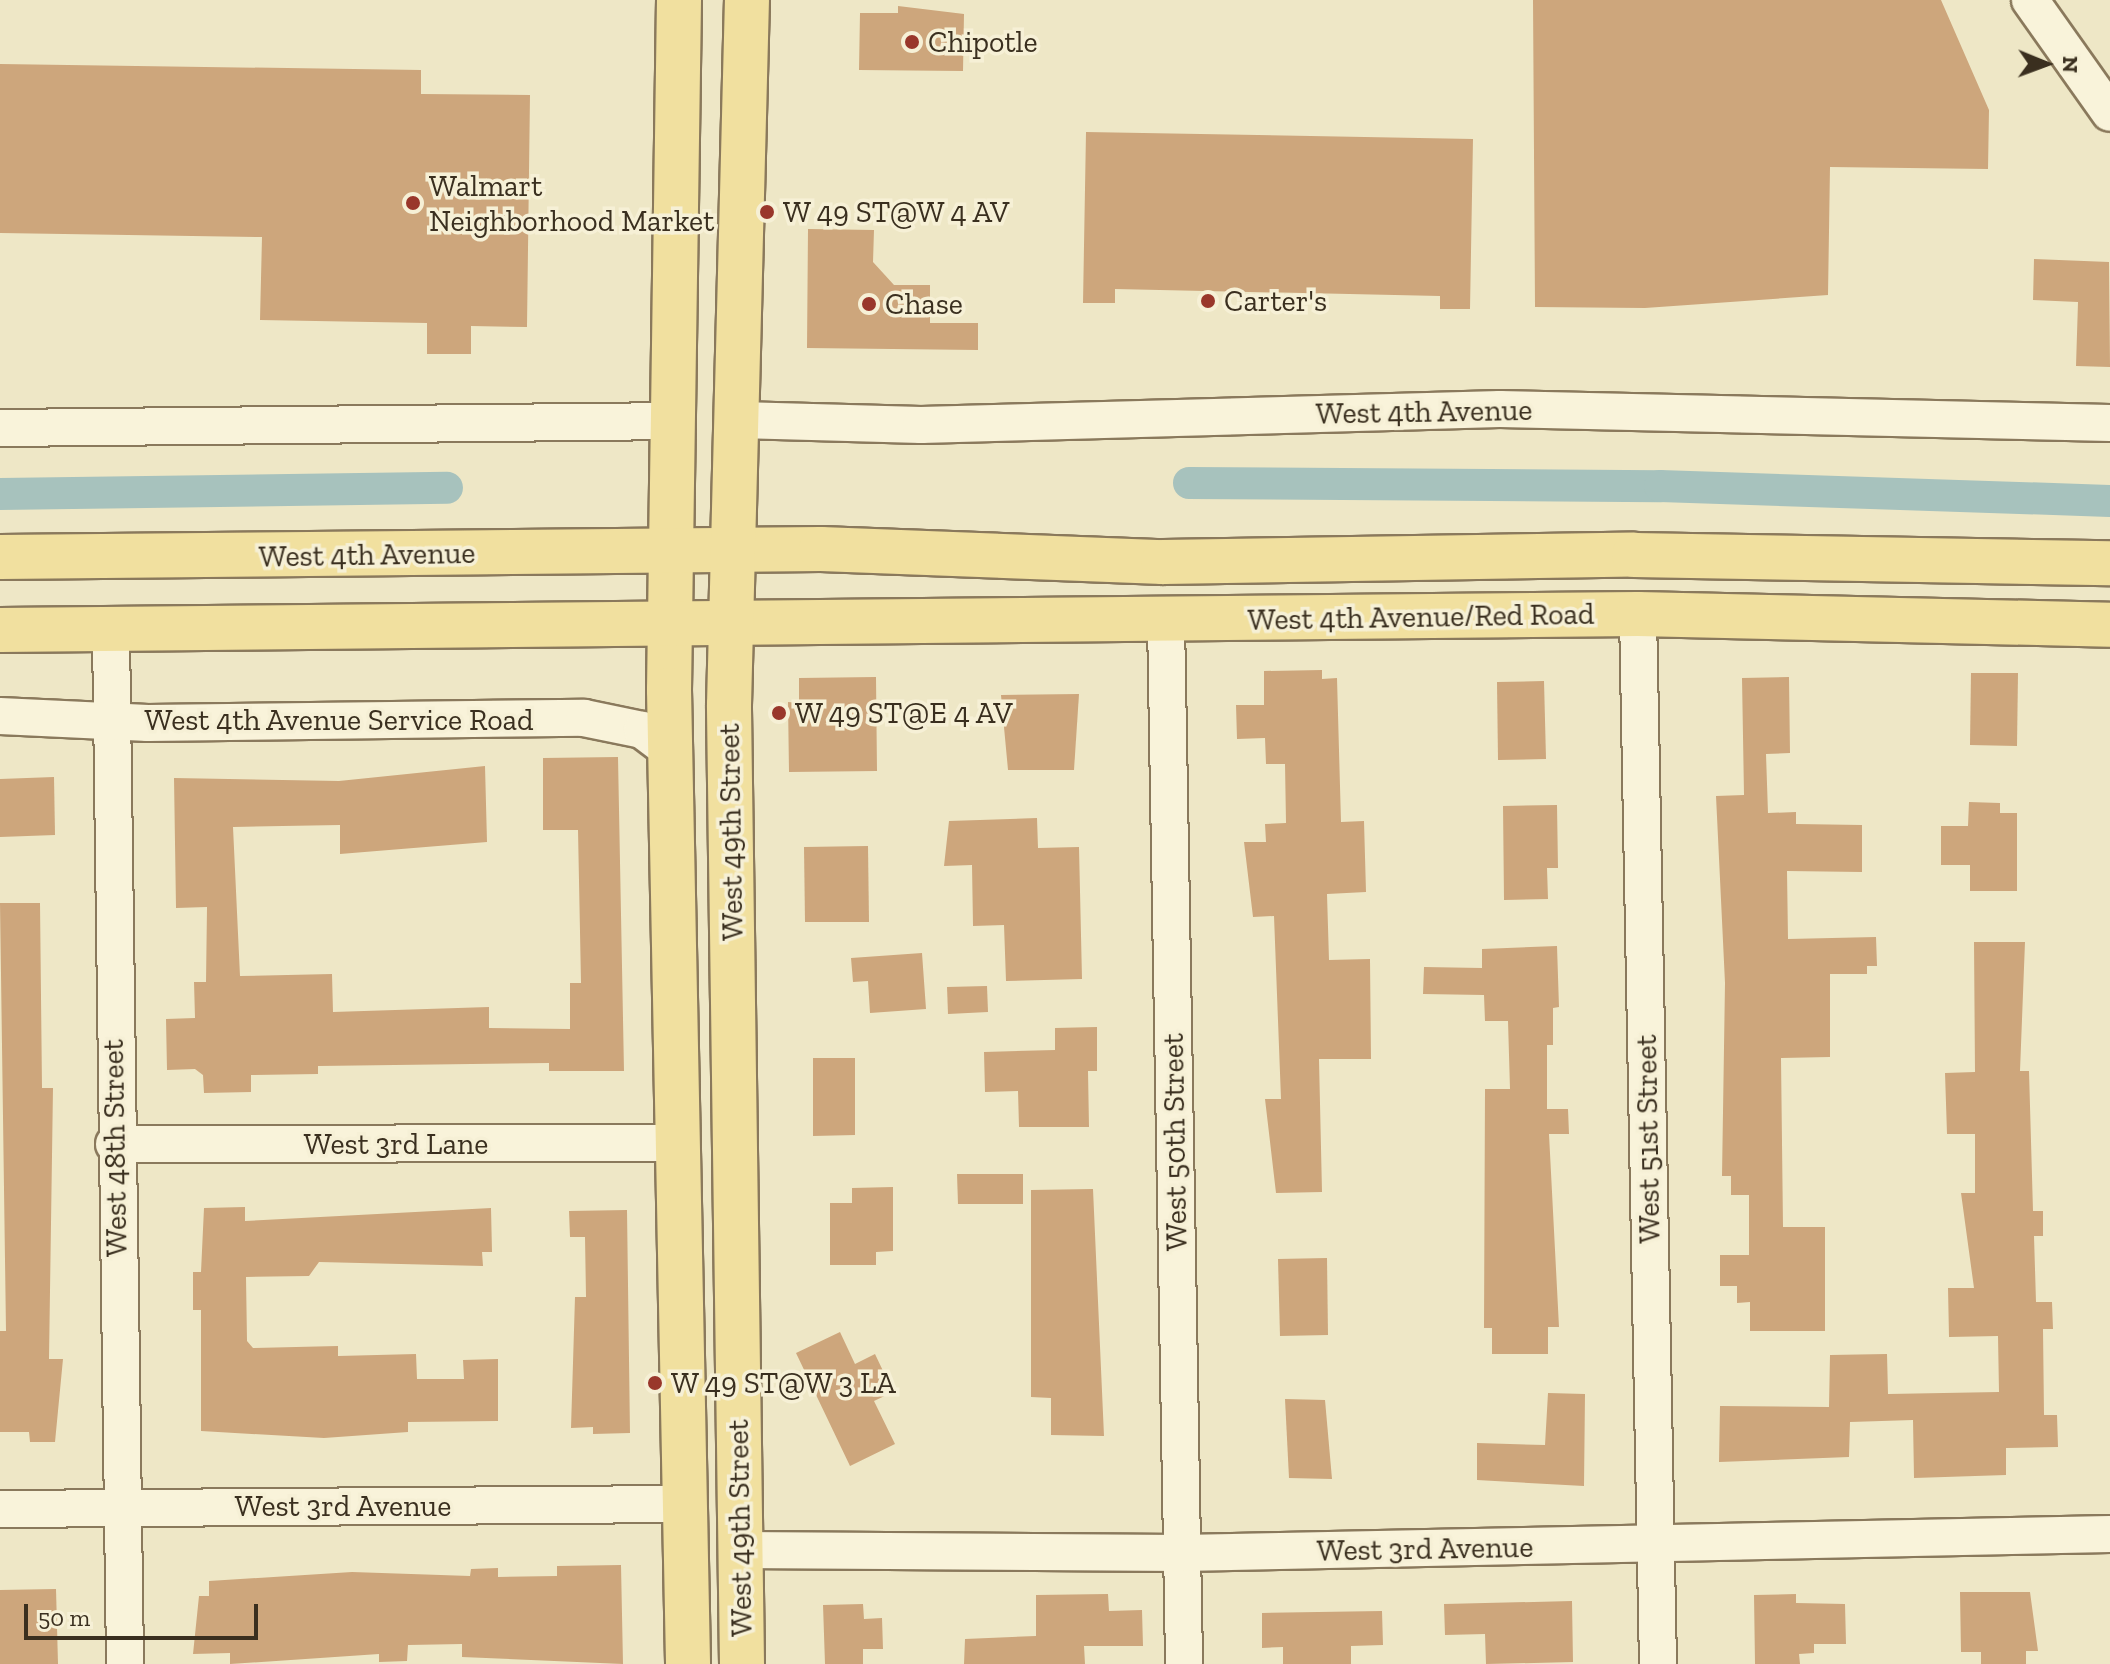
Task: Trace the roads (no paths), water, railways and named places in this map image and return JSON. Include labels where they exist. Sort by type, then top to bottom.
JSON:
[{"type":"main road","name":"West 49th Street","points":[[679,0],[670,751],[688,1648]]},
{"type":"main road","name":"West 49th Street","points":[[742,1664],[731,628],[739,420],[747,0]]},
{"type":"main road","name":"West 4th Avenue","points":[[0,557],[735,550]]},
{"type":"main road","name":"West 4th Avenue/Red Road","points":[[735,550],[1163,562],[1921,560],[2110,563]]},
{"type":"main road","points":[[1638,614],[1702,580],[1865,581],[1921,560]]},
{"type":"main road","name":"West 4th Avenue/Red Road","points":[[731,628],[1638,614],[2110,625]]},
{"type":"main road","points":[[0,630],[111,633],[731,628]]},
{"type":"main road","points":[[685,1438],[708,1509],[740,1550],[701,1599],[688,1648]]},
{"type":"street","points":[[2030,0],[2110,113]]},
{"type":"street","name":"West 4th Avenue","points":[[739,420],[982,422],[1500,409],[2110,423]]},
{"type":"street","points":[[0,428],[675,421]]},
{"type":"street","name":"West 51st Street","points":[[1638,614],[1658,1664]]},
{"type":"street","name":"West 50th Street","points":[[1166,620],[1184,1664]]},
{"type":"street","name":"West 48th Street","points":[[111,633],[114,1144],[125,1664]]},
{"type":"street","name":"West 4th Avenue Service Road","points":[[0,716],[112,720],[584,718],[642,730],[670,751]]},
{"type":"street","name":"West 3rd Lane","points":[[114,1144],[677,1143]]},
{"type":"street","name":"West 3rd Avenue","points":[[0,1509],[685,1504]]},
{"type":"street","name":"West 3rd Avenue","points":[[740,1550],[1181,1553],[2110,1534]]},
{"type":"waterway","points":[[1189,483],[1660,486],[2110,501]]},
{"type":"waterway","points":[[0,494],[447,488]]},
{"type":"place","name":"Chipotle","points":[[912,42]]},
{"type":"place","name":"Walmart Neighborhood Market","points":[[413,203]]},
{"type":"place","name":"W 49 ST@W 4 AV","points":[[767,212]]},
{"type":"place","name":"Carter's","points":[[1208,301]]},
{"type":"place","name":"Chase","points":[[869,304]]},
{"type":"place","name":"W 49 ST@E 4 AV","points":[[779,713]]},
{"type":"place","name":"W 49 ST@W 3 LA","points":[[655,1383]]}]
